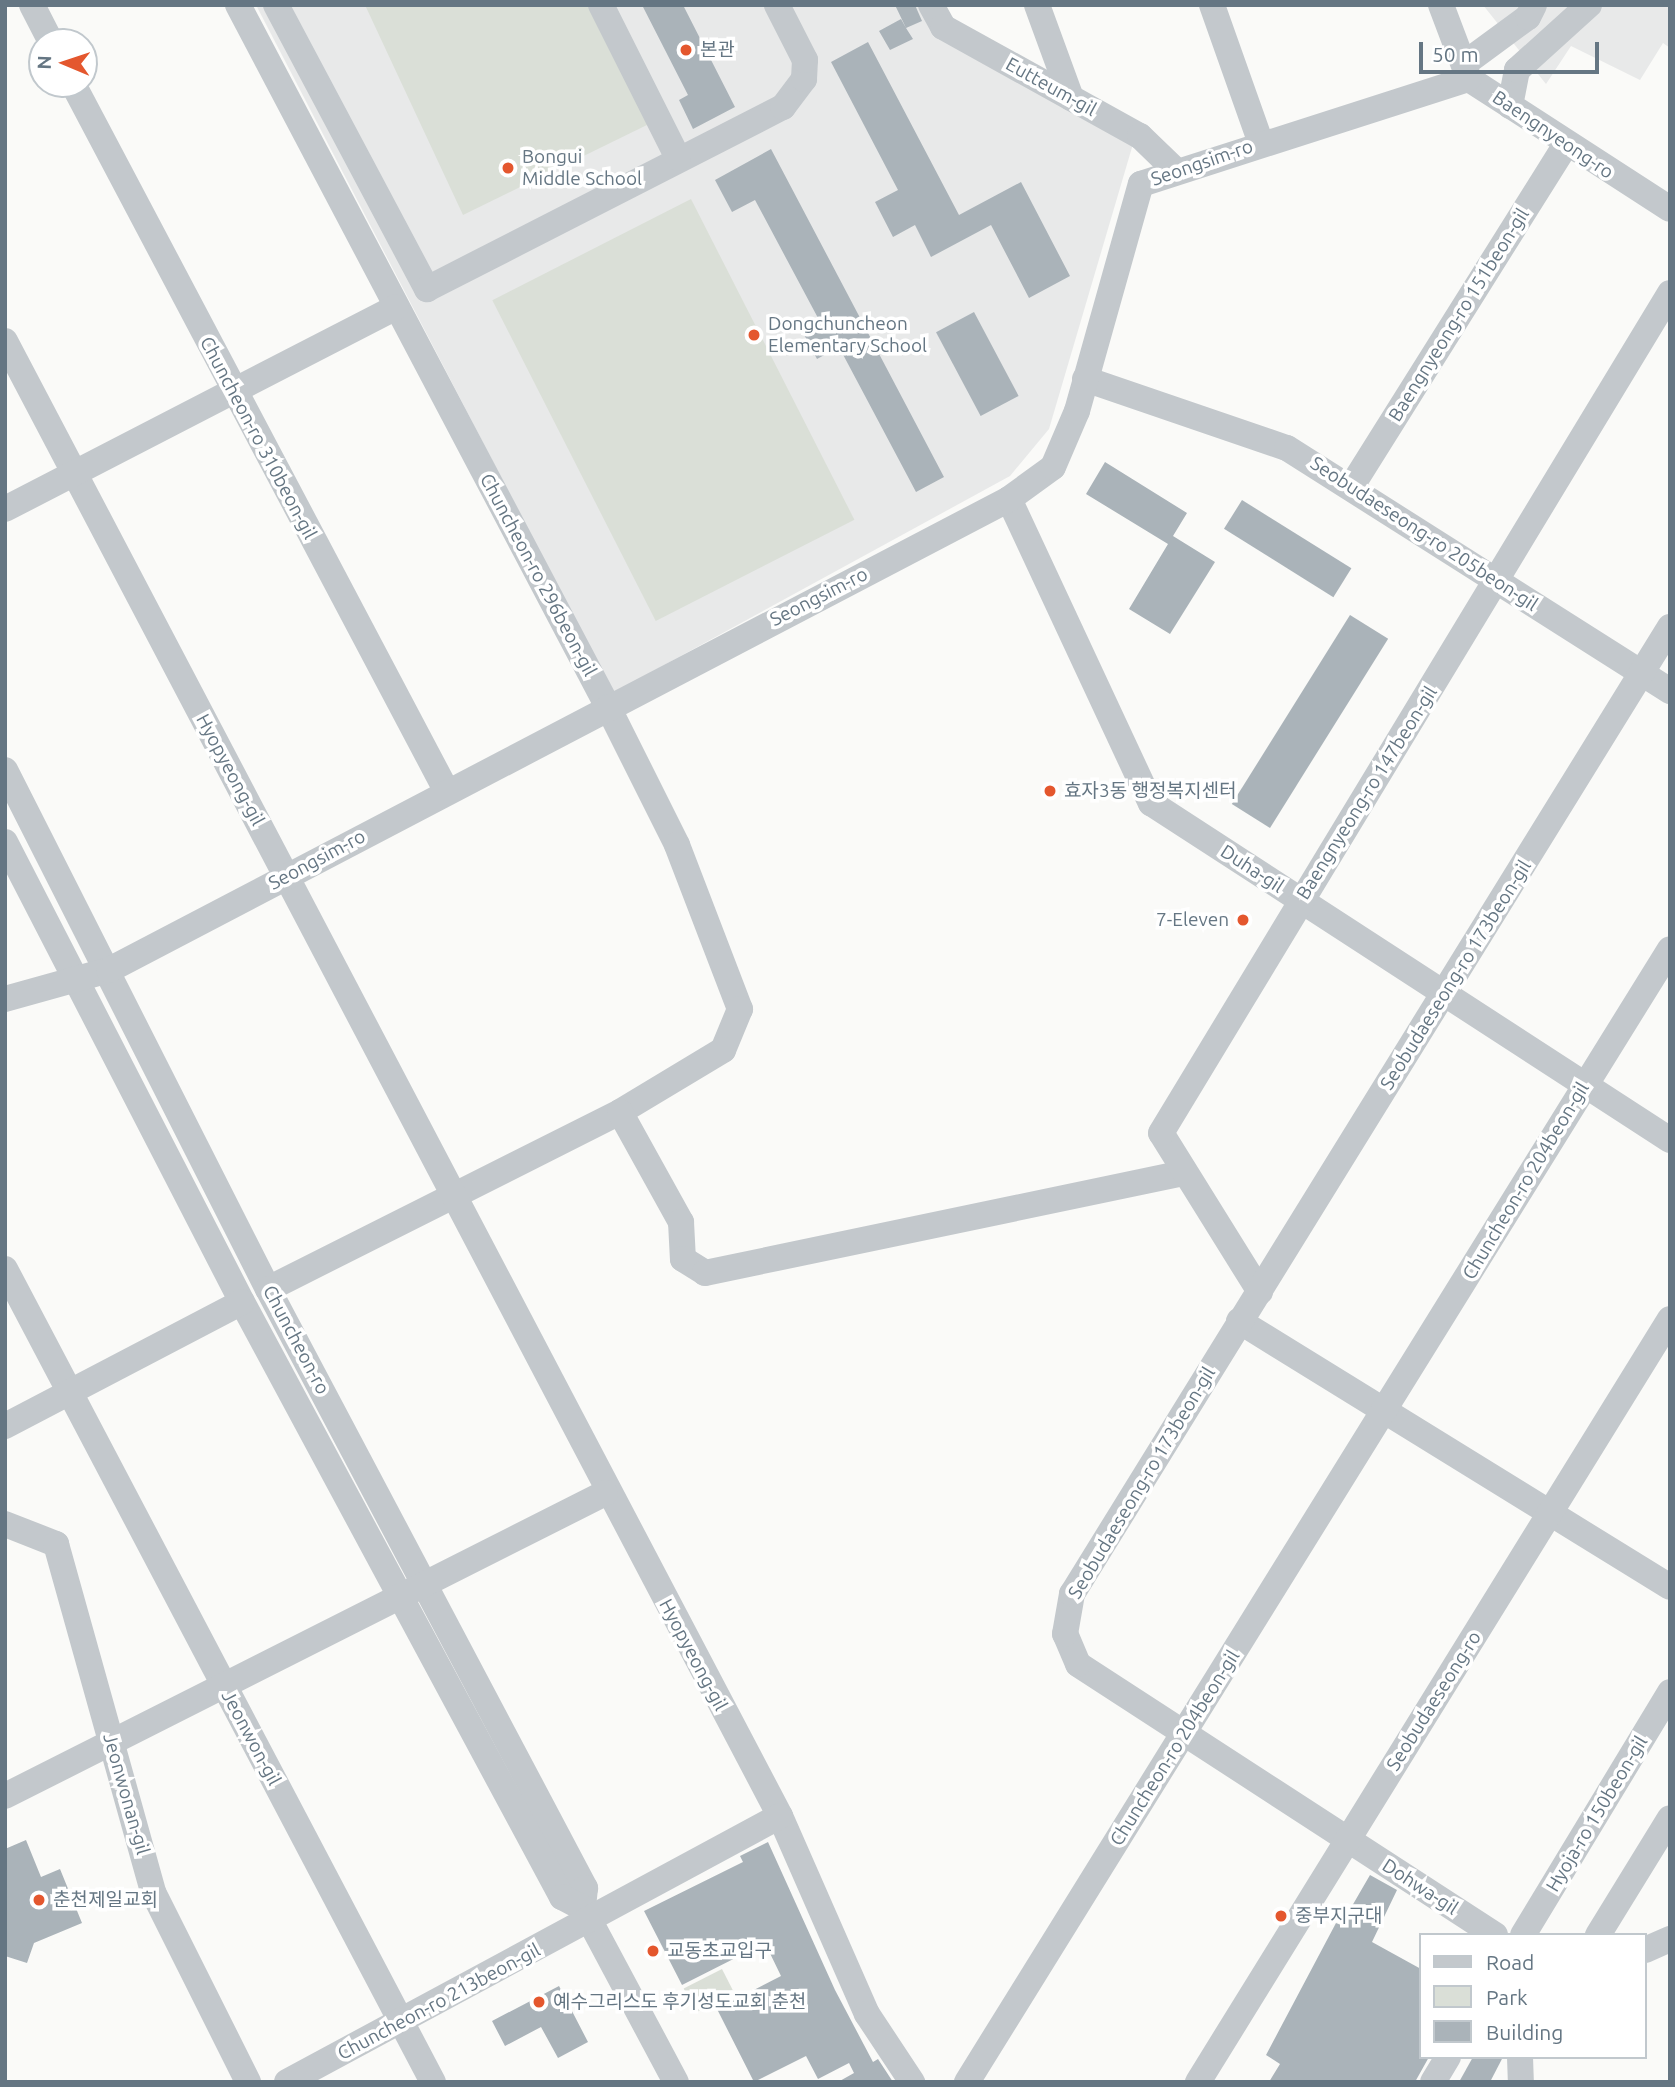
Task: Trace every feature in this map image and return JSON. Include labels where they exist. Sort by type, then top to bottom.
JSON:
[{"type":"street","points":[[32,5],[44,28]]},
{"type":"street","name":"Chuncheon-ro 296beon-gil","points":[[237,5],[608,707],[677,845],[740,1009],[723,1050],[620,1112]]},
{"type":"street","points":[[276,5],[427,289],[796,96],[805,60],[777,5]]},
{"type":"street","points":[[601,5],[678,158]]},
{"type":"street","name":"Eutteum-gil","points":[[931,5],[943,27],[1140,136],[1174,169]]},
{"type":"street","points":[[1037,5],[1070,98]]},
{"type":"street","points":[[1212,5],[1261,143]]},
{"type":"street","points":[[1441,5],[1466,71]]},
{"type":"street","name":"Seongsim-ro","points":[[5,999],[77,983],[109,970],[446,790],[1009,499],[1053,467],[1085,379],[1141,184],[1174,169],[1261,143],[1466,71],[1528,17],[1534,5]]},
{"type":"street","points":[[1510,106],[1517,70],[1589,5]]},
{"type":"street","name":"Baengnyeong-ro","points":[[1466,71],[1565,146],[1670,209]]},
{"type":"street","name":"Chuncheon-ro 310beon-gil","points":[[80,98],[446,790]]},
{"type":"street","name":"Baengnyeong-ro 151beon-gil","points":[[1353,484],[1565,146]]},
{"type":"street","name":"Baengnyeong-ro 147beon-gil","points":[[1260,1292],[1161,1133],[1670,293]]},
{"type":"street","points":[[5,509],[396,307]]},
{"type":"street","name":"Hyopyeong-gil","points":[[5,341],[457,1197],[606,1493],[780,1816],[867,2014],[912,2082]]},
{"type":"street","name":"Seobudaeseong-ro 205beon-gil","points":[[1085,379],[1287,447],[1353,484],[1496,582],[1670,691]]},
{"type":"street","name":"Duha-gil","points":[[1009,499],[1152,803],[1445,993],[1583,1087],[1670,1140]]},
{"type":"street","name":"Seobudaeseong-ro 173beon-gil","points":[[1346,1839],[1078,1664],[1065,1634],[1072,1594],[1670,627]]},
{"type":"street","name":"Chuncheon-ro","points":[[5,770],[109,970],[268,1289],[562,1897],[587,1915],[676,2082]]},
{"type":"street","name":"Chuncheon-ro","points":[[5,842],[242,1302],[415,1589]]},
{"type":"street","name":"Chuncheon-ro 204beon-gil","points":[[967,2082],[1384,1415],[1670,949]]},
{"type":"street","points":[[268,1289],[457,1197],[620,1112],[681,1222],[683,1259],[705,1273],[1185,1173]]},
{"type":"street","name":"Jeonwon-gil","points":[[5,1269],[433,2082]]},
{"type":"street","points":[[5,1426],[242,1302]]},
{"type":"street","name":"Seobudaeseong-ro","points":[[1198,2082],[1346,1839],[1551,1516],[1670,1319]]},
{"type":"street","points":[[1239,1321],[1384,1415],[1670,1587]]},
{"type":"street","points":[[5,1796],[225,1689],[606,1493]]},
{"type":"street","name":"Jeonwonan-gil","points":[[5,1524],[56,1545],[154,1894],[248,2082]]},
{"type":"street","name":"Hyoja-ro 150beon-gil","points":[[1524,1933],[1670,1692]]},
{"type":"street","points":[[587,1915],[780,1816]]},
{"type":"street","points":[[1599,1933],[1670,1818]]},
{"type":"street","name":"Dohwa-gil","points":[[1346,1839],[1492,1933]]},
{"type":"street","name":"Chuncheon-ro 213beon-gil","points":[[287,2082],[401,2022],[587,1915]]},
{"type":"street","points":[[1647,1949],[1670,1939]]},
{"type":"street","points":[[1433,2082],[1447,2059]]},
{"type":"street","points":[[1520,2059],[1521,2082]]},
{"type":"shaded area","name":"Dongchuncheon Elementary School","points":[[256,5],[918,5],[1133,144],[1049,429],[1010,476],[613,693]]},
{"type":"shaded area","points":[[1483,5],[1670,5],[1670,48],[1663,43],[1640,80],[1571,46],[1546,84]]},
{"type":"green space","points":[[365,5],[593,5],[649,124],[463,215]]},
{"type":"green space","points":[[691,199],[854,520],[656,621],[492,300]]},
{"type":"green space","points":[[722,1969],[734,1993],[696,2013],[684,1989]]},
{"type":"building","name":"본관","points":[[642,5],[683,5],[735,107],[693,129],[679,100],[688,95]]},
{"type":"building","points":[[895,5],[915,5],[922,21],[906,28]]},
{"type":"building","points":[[901,19],[913,39],[890,50],[879,31]]},
{"type":"building","points":[[868,42],[959,215],[1021,182],[1070,276],[1029,298],[991,225],[931,257],[915,225],[893,237],[875,202],[898,190],[831,62]]},
{"type":"building","points":[[771,149],[944,477],[916,492],[839,347],[817,359],[800,327],[818,318],[755,200],[732,212],[715,180]]},
{"type":"building","points":[[974,312],[1019,396],[981,416],[936,332]]},
{"type":"building","points":[[1105,462],[1187,513],[1173,536],[1215,562],[1170,634],[1129,609],[1168,544],[1086,494]]},
{"type":"building","points":[[1242,500],[1351,568],[1333,597],[1224,529]]},
{"type":"building","points":[[1350,615],[1388,639],[1270,828],[1232,804]]},
{"type":"building","name":"춘천제일교회","points":[[26,1840],[41,1877],[60,1869],[82,1923],[34,1943],[27,1963],[5,1956],[5,1849]]},
{"type":"building","points":[[768,1842],[835,1990],[873,2062],[878,2059],[893,2082],[838,2082],[854,2073],[849,2063],[818,2079],[806,2056],[754,2082],[717,2009],[781,1976],[765,1943],[682,1985],[644,1911],[743,1862],[740,1856]]},
{"type":"building","points":[[1370,1875],[1397,1890],[1372,1942],[1420,1968],[1420,2059],[1428,2059],[1415,2082],[1269,2082],[1280,2064],[1266,2055],[1336,1923],[1341,1925]]},
{"type":"building","points":[[559,1986],[588,2042],[558,2058],[541,2027],[505,2046],[492,2021]]},
{"type":"building","points":[[1472,2059],[1502,2059],[1490,2082],[1459,2082]]},
{"type":"place","name":"본관","points":[[686,50]]},
{"type":"place","name":"Bongui Middle School","points":[[508,168]]},
{"type":"place","name":"Dongchuncheon Elementary School","points":[[754,335]]},
{"type":"place","name":"효자3동 행정복지센터","points":[[1050,791]]},
{"type":"place","name":"7-Eleven","points":[[1243,920]]},
{"type":"place","name":"춘천제일교회","points":[[39,1900]]},
{"type":"place","name":"중부지구대","points":[[1281,1916]]},
{"type":"place","name":"교동초교입구","points":[[653,1951]]},
{"type":"place","name":"예수그리스도 후기성도교회 춘천","points":[[539,2002]]}]
